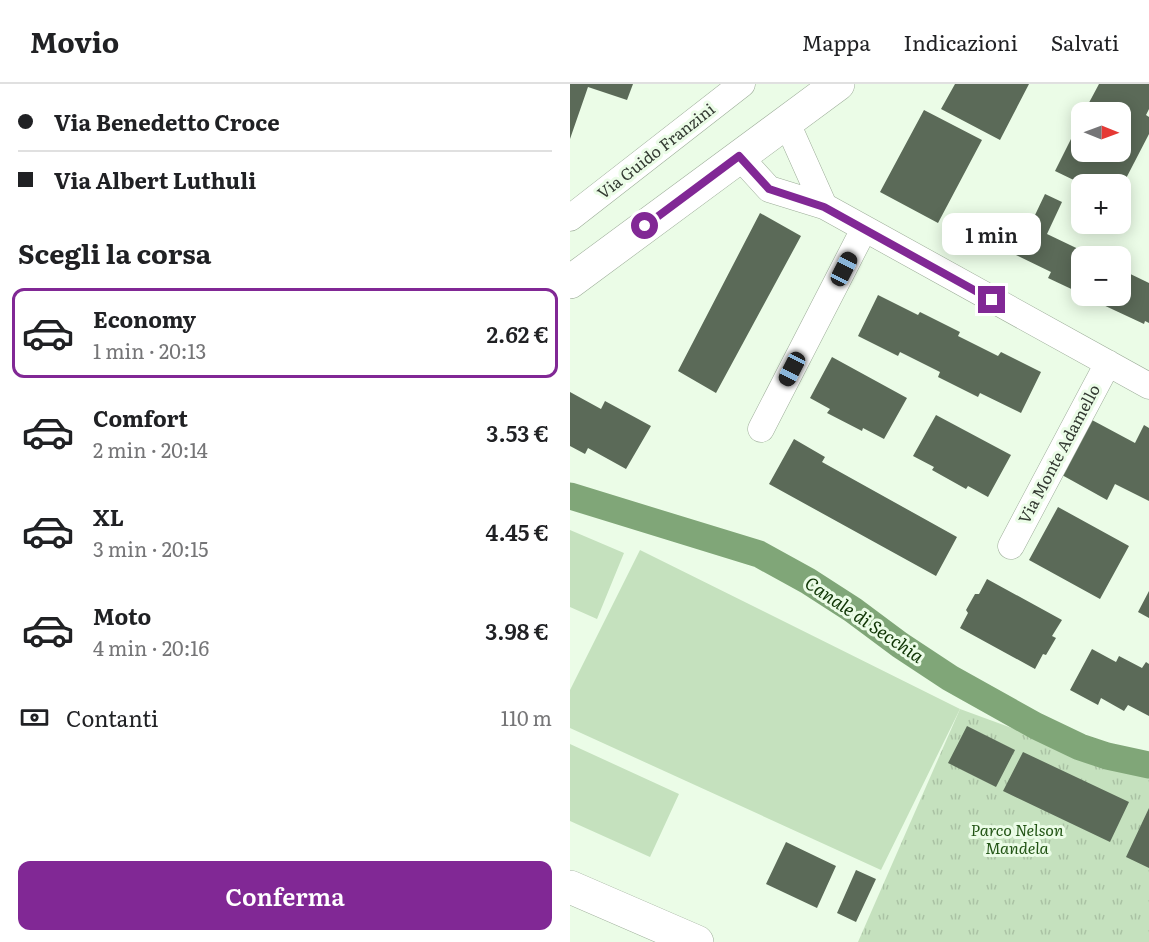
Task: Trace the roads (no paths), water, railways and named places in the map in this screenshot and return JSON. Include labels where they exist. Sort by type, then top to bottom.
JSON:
[{"type":"street","name":"Via Guido Franzini","points":[[577,206],[742,84]]},
{"type":"street","points":[[570,282],[838,84]]},
{"type":"street","points":[[787,123],[824,207]]},
{"type":"street","points":[[739,156],[769,189],[824,207],[1149,386]]},
{"type":"street","points":[[761,429],[864,229]]},
{"type":"street","name":"Via Monte Adamello","points":[[1011,546],[1108,363]]},
{"type":"street","points":[[570,887],[697,942]]},
{"type":"waterway","name":"Canale di Secchia","points":[[570,496],[759,554],[808,581],[853,610],[950,678],[1036,726],[1080,747],[1107,756],[1149,765]]},
{"type":"park label","name":"Parco Nelson Mandela","points":[[1017,839]]}]
